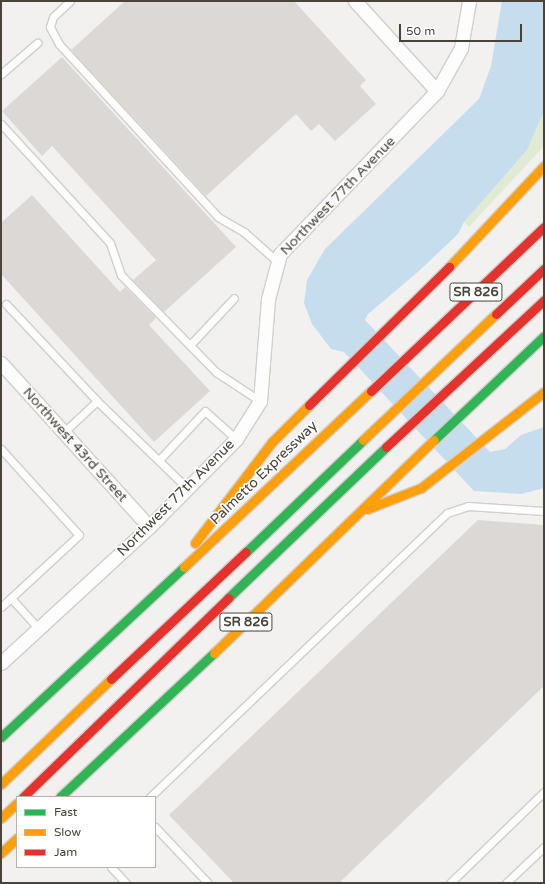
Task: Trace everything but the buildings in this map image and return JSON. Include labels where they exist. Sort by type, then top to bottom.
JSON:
[{"type":"highway","points":[[155,595],[272,442],[382,333],[544,166]]},
{"type":"highway","name":"Palmetto Expressway","points":[[1,737],[155,595],[544,227]]},
{"type":"highway","points":[[1,784],[544,269]]},
{"type":"highway","points":[[24,796],[219,611],[409,426],[544,300]]},
{"type":"highway","name":"SR 826","points":[[61,796],[274,596],[426,443],[443,432],[544,336]]},
{"type":"highway","points":[[356,513],[421,488],[544,392]]},
{"type":"highway","points":[[413,446],[426,443]]},
{"type":"highway","points":[[219,611],[372,476]]},
{"type":"highway","points":[[1,818],[16,804]]},
{"type":"highway","points":[[1,853],[16,839]]},
{"type":"street","points":[[355,1],[437,90]]},
{"type":"street","name":"Northwest 77th Avenue","points":[[1,663],[149,527],[236,439],[260,401],[268,299],[280,254],[437,90],[461,48],[469,1]]},
{"type":"street","name":"Northwest 43rd Street","points":[[1,363],[149,527]]},
{"type":"lane","points":[[70,1],[53,17],[50,26],[59,44],[218,217],[244,232],[278,262]]},
{"type":"lane","points":[[1,74],[37,43]]},
{"type":"lane","points":[[1,124],[110,243],[121,275],[216,372],[260,401]]},
{"type":"lane","points":[[190,345],[234,298]]},
{"type":"lane","points":[[6,304],[97,401],[188,489]]},
{"type":"lane","points":[[64,432],[97,401]]},
{"type":"lane","points":[[159,460],[205,411],[236,439]]},
{"type":"lane","points":[[1,449],[79,535],[1,607]]},
{"type":"lane","points":[[151,796],[447,513],[468,506],[544,511]]},
{"type":"lane","points":[[11,598],[38,628]]},
{"type":"lane","points":[[450,883],[544,792]]},
{"type":"lane","points":[[156,828],[208,883]]},
{"type":"lane","points":[[506,883],[544,847]]},
{"type":"lane","points":[[112,868],[126,883]]},
{"type":"green space","points":[[544,106],[544,146],[469,227],[464,222],[527,150]]},
{"type":"water","points":[[502,1],[544,1],[543,113],[527,150],[464,222],[458,234],[419,271],[368,314],[365,320],[490,452],[505,449],[521,435],[544,427],[544,488],[521,494],[474,491],[344,352],[331,349],[312,324],[304,303],[307,280],[325,249],[479,99],[491,66]]},
{"type":"traffic: fast","points":[[434,440],[544,336]]},
{"type":"traffic: fast","points":[[246,552],[363,440]]},
{"type":"traffic: fast","points":[[228,598],[386,447]]},
{"type":"traffic: fast","points":[[1,737],[184,567]]},
{"type":"traffic: fast","points":[[61,796],[214,653]]},
{"type":"traffic: slow","points":[[449,267],[544,166]]},
{"type":"traffic: slow","points":[[363,440],[496,314]]},
{"type":"traffic: slow","points":[[184,567],[371,391]]},
{"type":"traffic: slow","points":[[367,509],[421,488],[544,392]]},
{"type":"traffic: slow","points":[[195,543],[272,442],[309,405]]},
{"type":"traffic: slow","points":[[214,653],[434,440]]},
{"type":"traffic: slow","points":[[1,784],[111,679]]},
{"type":"traffic: slow","points":[[1,818],[16,804]]},
{"type":"traffic: slow","points":[[1,853],[16,839]]},
{"type":"traffic: jam","points":[[371,391],[544,227]]},
{"type":"traffic: jam","points":[[309,405],[449,267]]},
{"type":"traffic: jam","points":[[496,314],[544,269]]},
{"type":"traffic: jam","points":[[386,447],[544,300]]},
{"type":"traffic: jam","points":[[111,679],[246,552]]},
{"type":"traffic: jam","points":[[24,796],[228,598]]}]
